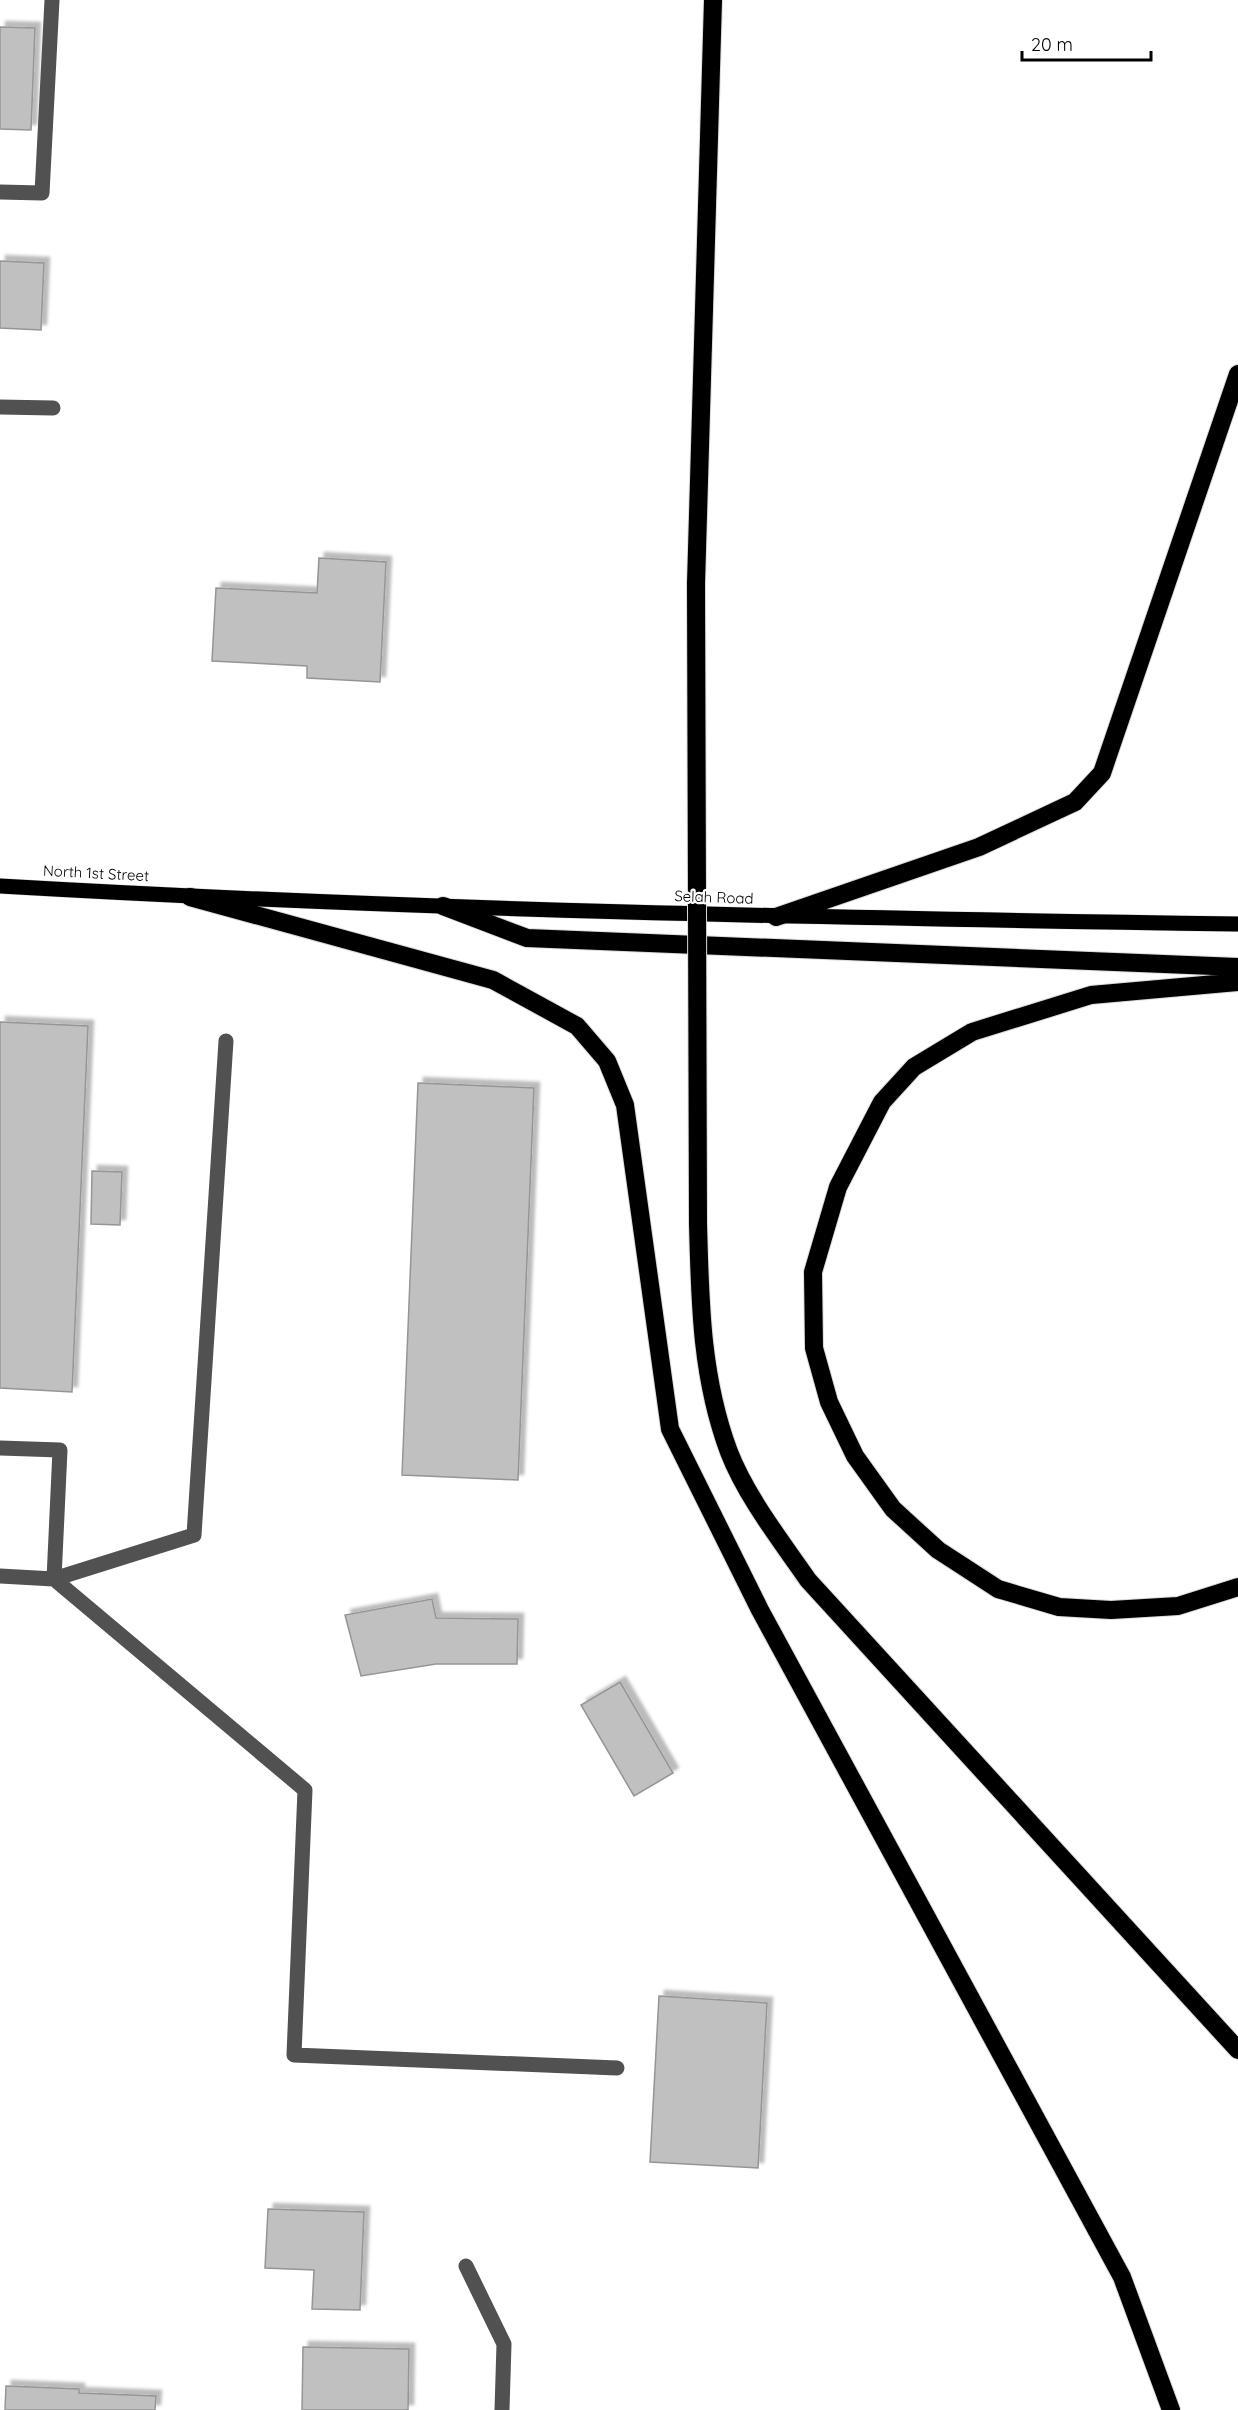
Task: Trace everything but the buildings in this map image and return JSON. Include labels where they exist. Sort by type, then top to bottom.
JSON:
[{"type":"highway","points":[[713,0],[696,584],[698,1223],[700,1312],[709,1384],[730,1453],[764,1516],[808,1580],[1238,2050]]},
{"type":"highway","points":[[776,917],[979,847],[1076,802],[1102,773],[1238,374]]},
{"type":"highway","points":[[190,897],[493,980],[577,1026],[607,1062],[626,1105],[670,1429],[760,1610],[1122,2277],[1170,2410]]},
{"type":"highway","points":[[443,906],[527,938],[1238,967]]},
{"type":"highway","points":[[1238,982],[1091,995],[972,1032],[914,1067],[882,1102],[838,1187],[813,1272],[814,1348],[829,1402],[855,1456],[893,1509],[938,1550],[998,1589],[1059,1607],[1111,1610],[1178,1606],[1238,1587]]},
{"type":"main road","name":"North 1st Street","points":[[0,886],[190,897]]},
{"type":"main road","name":"Selah Road","points":[[190,897],[776,917],[1238,924]]},
{"type":"street","points":[[0,192],[42,193],[52,0]]},
{"type":"street","points":[[0,407],[53,408]]},
{"type":"street","points":[[0,1576],[54,1579],[194,1535],[226,1041]]},
{"type":"street","points":[[0,1448],[60,1450],[54,1579]]},
{"type":"street","points":[[54,1579],[304,1790],[294,2055],[617,2068]]},
{"type":"street","points":[[466,2266],[504,2344],[502,2410]]}]
